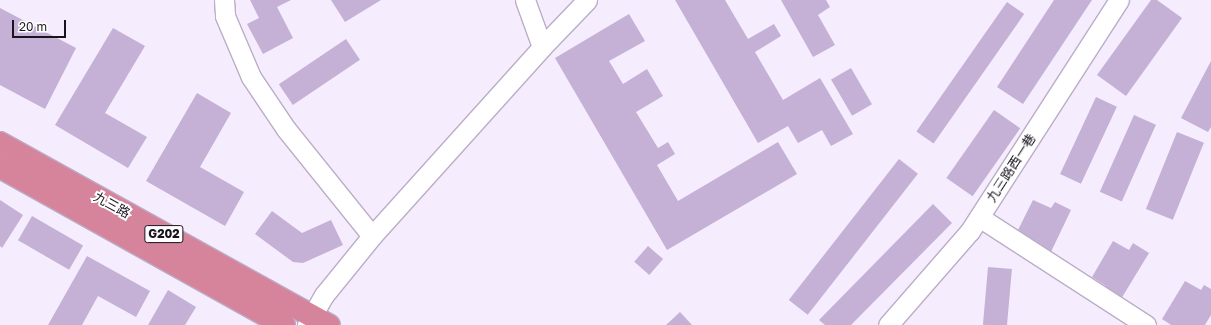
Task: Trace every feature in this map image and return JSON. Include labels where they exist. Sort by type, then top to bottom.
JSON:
[{"type":"highway","name":"九三路","points":[[0,143],[316,322]]},
{"type":"highway","name":"九三路","points":[[0,168],[284,325]]},
{"type":"street","points":[[224,0],[225,16],[251,77],[286,128],[372,236]]},
{"type":"street","points":[[525,0],[542,47]]},
{"type":"street","points":[[316,322],[324,295],[372,236],[542,47],[588,0]]},
{"type":"street","name":"九三路西一巷","points":[[888,325],[970,231],[980,217],[1119,0]]},
{"type":"street","points":[[980,217],[1146,325]]},
{"type":"building","points":[[250,0],[291,0],[277,7],[293,38],[263,54],[247,24],[259,18]]},
{"type":"building","points":[[331,0],[381,0],[345,22]]},
{"type":"building","points":[[675,0],[725,0],[748,39],[774,24],[781,36],[755,52],[783,100],[820,78],[853,134],[831,146],[822,130],[798,143],[788,126],[758,143]]},
{"type":"building","points":[[781,0],[826,0],[830,7],[818,15],[835,45],[813,57]]},
{"type":"building","points":[[1054,0],[1092,0],[1023,104],[997,87]]},
{"type":"building","points":[[1151,0],[1157,0],[1182,18],[1126,96],[1097,75]]},
{"type":"building","points":[[1007,2],[1024,14],[934,143],[916,131]]},
{"type":"building","points":[[0,8],[76,48],[45,109],[0,85]]},
{"type":"building","points":[[629,14],[645,41],[609,61],[623,84],[647,69],[663,96],[636,112],[658,148],[668,142],[675,154],[657,165],[678,201],[778,142],[797,174],[667,250],[555,58]]},
{"type":"building","points":[[113,28],[145,46],[105,113],[147,137],[128,168],[55,125]]},
{"type":"building","points":[[346,39],[360,60],[293,105],[279,84]]},
{"type":"building","points":[[1211,61],[1211,127],[1208,132],[1181,118]]},
{"type":"building","points":[[851,68],[872,104],[852,116],[831,80]]},
{"type":"building","points":[[197,93],[231,113],[200,167],[244,192],[225,226],[146,181]]},
{"type":"building","points":[[1096,97],[1117,107],[1081,184],[1060,174]]},
{"type":"building","points":[[994,110],[1020,128],[973,196],[946,178]]},
{"type":"building","points":[[1134,115],[1156,125],[1122,201],[1100,192]]},
{"type":"building","points":[[1177,132],[1204,143],[1173,220],[1146,209]]},
{"type":"building","points":[[899,159],[918,174],[808,315],[789,300]]},
{"type":"building","points":[[0,200],[23,215],[2,248],[0,246]]},
{"type":"building","points":[[1033,200],[1051,208],[1055,202],[1071,210],[1049,256],[1016,234]]},
{"type":"building","points":[[933,204],[952,223],[851,325],[825,325],[819,320]]},
{"type":"building","points":[[272,211],[302,233],[331,220],[343,245],[303,263],[293,262],[255,234]]},
{"type":"building","points":[[32,216],[83,246],[69,270],[18,240]]},
{"type":"building","points":[[1113,241],[1129,250],[1133,243],[1149,253],[1121,299],[1104,290],[1106,286],[1092,277]]},
{"type":"building","points":[[648,246],[663,259],[649,275],[634,262]]},
{"type":"building","points":[[87,256],[150,291],[136,317],[98,296],[82,325],[48,325]]},
{"type":"building","points":[[988,267],[1012,269],[1007,325],[983,325]]},
{"type":"building","points":[[1185,281],[1201,290],[1204,285],[1211,289],[1211,315],[1205,325],[1171,325],[1162,319]]},
{"type":"building","points":[[168,290],[196,307],[185,325],[148,325]]},
{"type":"building","points":[[680,312],[692,325],[666,325]]}]
